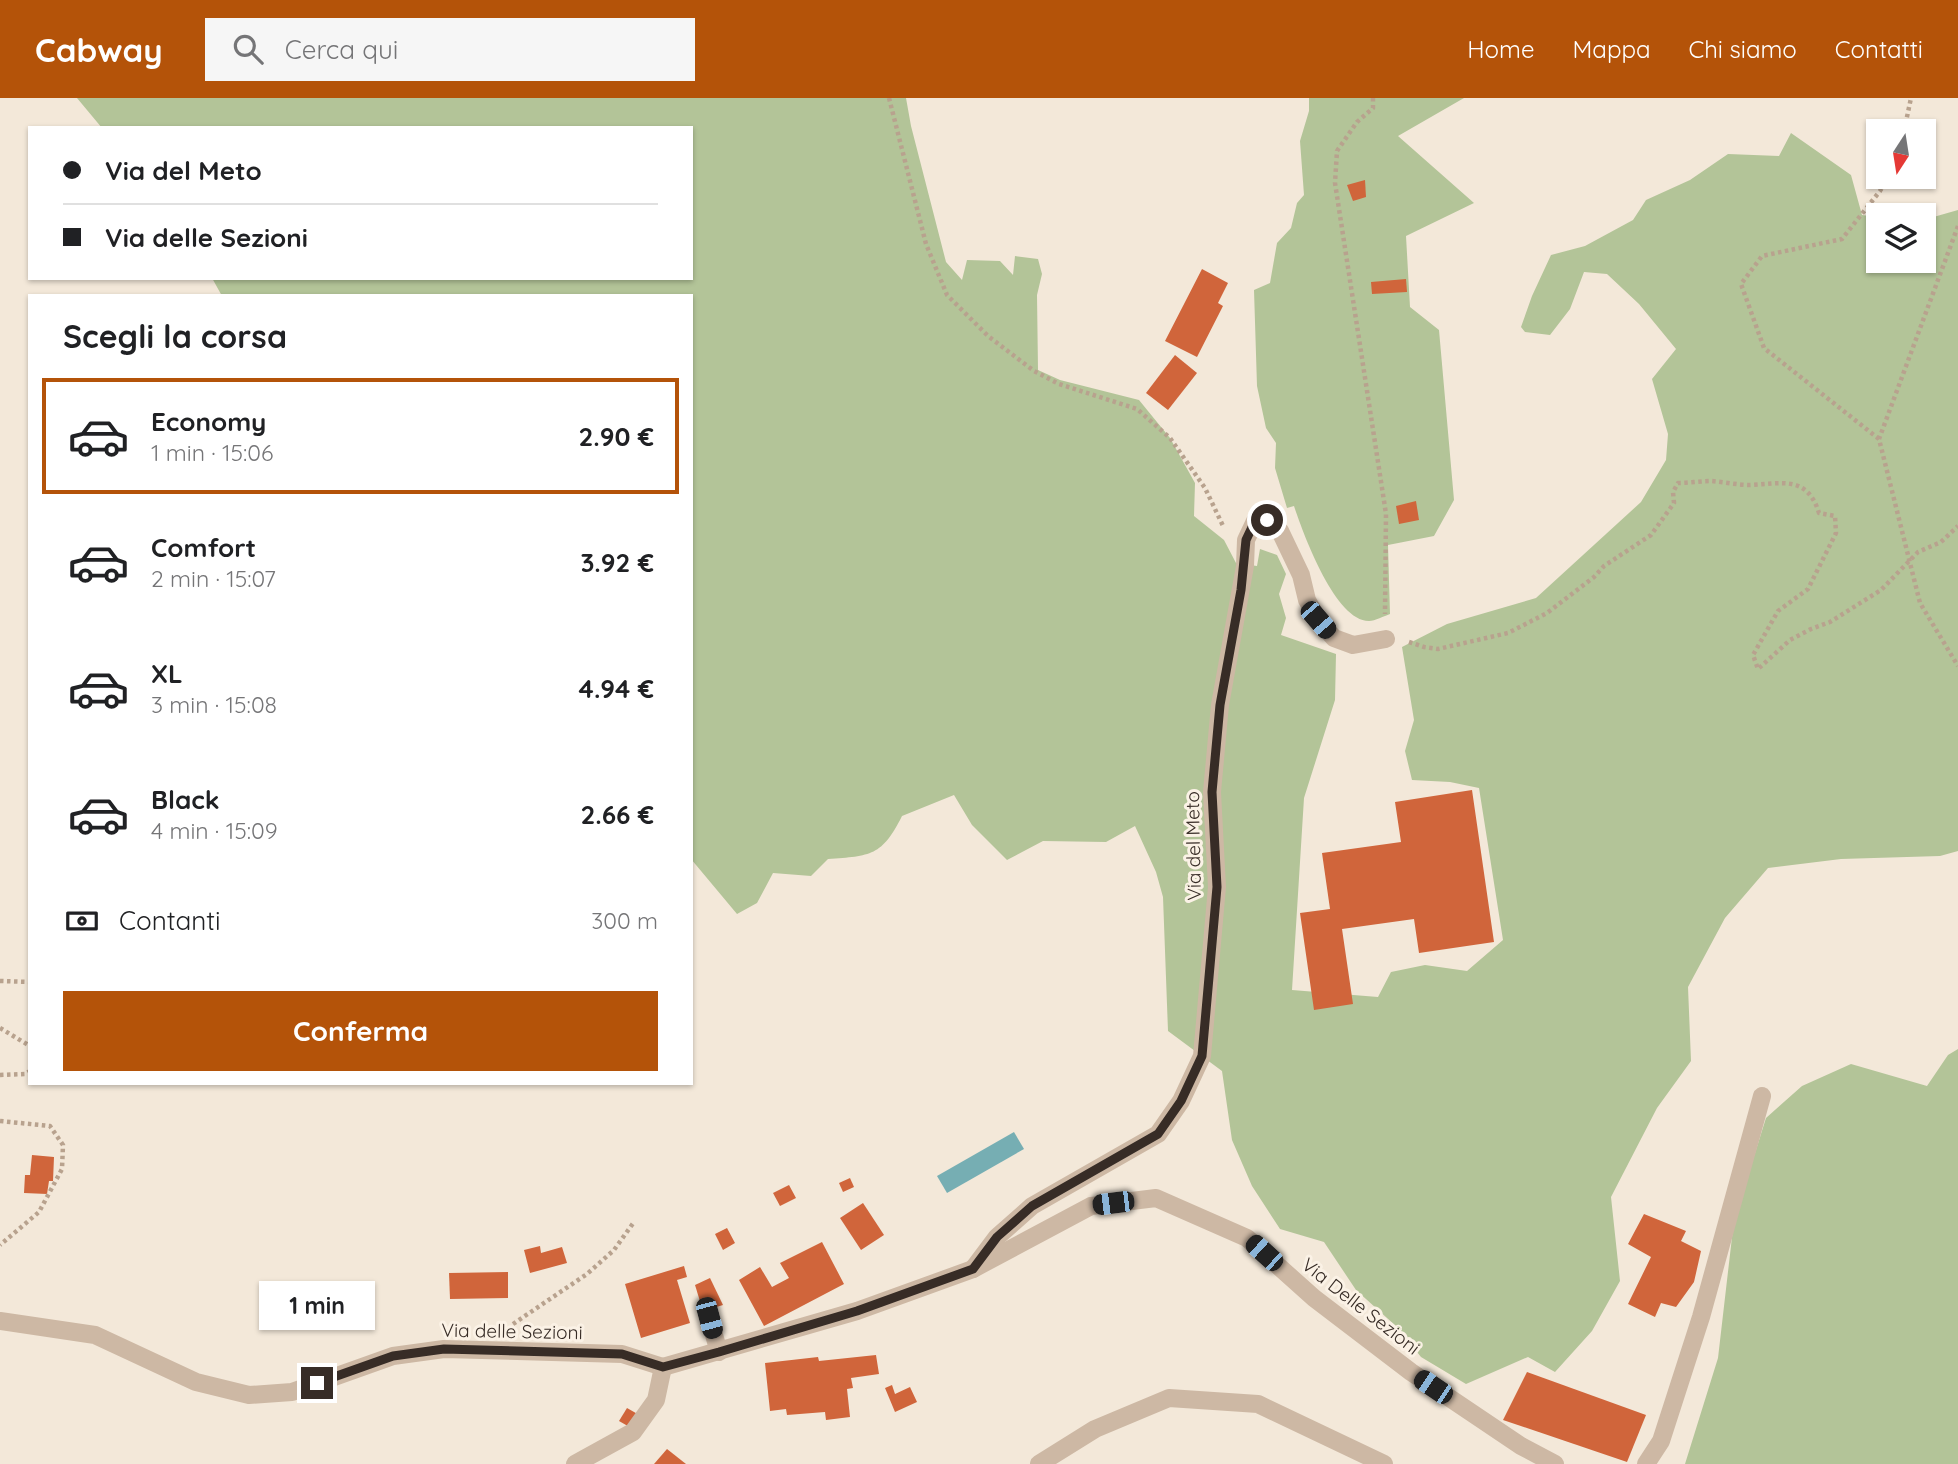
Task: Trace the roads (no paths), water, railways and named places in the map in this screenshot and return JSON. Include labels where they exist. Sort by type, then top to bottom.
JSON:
[{"type":"street","name":"Via del Meto","points":[[973,1269],[997,1237],[1032,1206],[1158,1134],[1181,1101],[1202,1056],[1217,887],[1212,792],[1220,705],[1245,566],[1246,540],[1255,521],[1267,520],[1280,531],[1301,575],[1307,600],[1318,620],[1334,638],[1353,645],[1386,639]]},
{"type":"street","points":[[1646,1464],[1661,1441],[1693,1342],[1762,1096]]},
{"type":"street","name":"Via Delle Sezioni","points":[[663,1367],[857,1311],[973,1269],[1091,1206],[1156,1198],[1247,1238],[1314,1298],[1411,1372],[1521,1446],[1555,1464]]},
{"type":"street","points":[[709,1318],[719,1352]]},
{"type":"street","name":"Via delle Sezioni","points":[[0,1321],[95,1335],[196,1382],[249,1395],[292,1392],[393,1356],[444,1349],[622,1354],[663,1367]]},
{"type":"street","points":[[575,1464],[633,1432],[656,1400],[663,1367]]},
{"type":"street","points":[[1039,1464],[1095,1429],[1168,1398],[1258,1404],[1384,1464]]},
{"type":"water","points":[[1014,1132],[1024,1149],[947,1193],[937,1176]]}]
